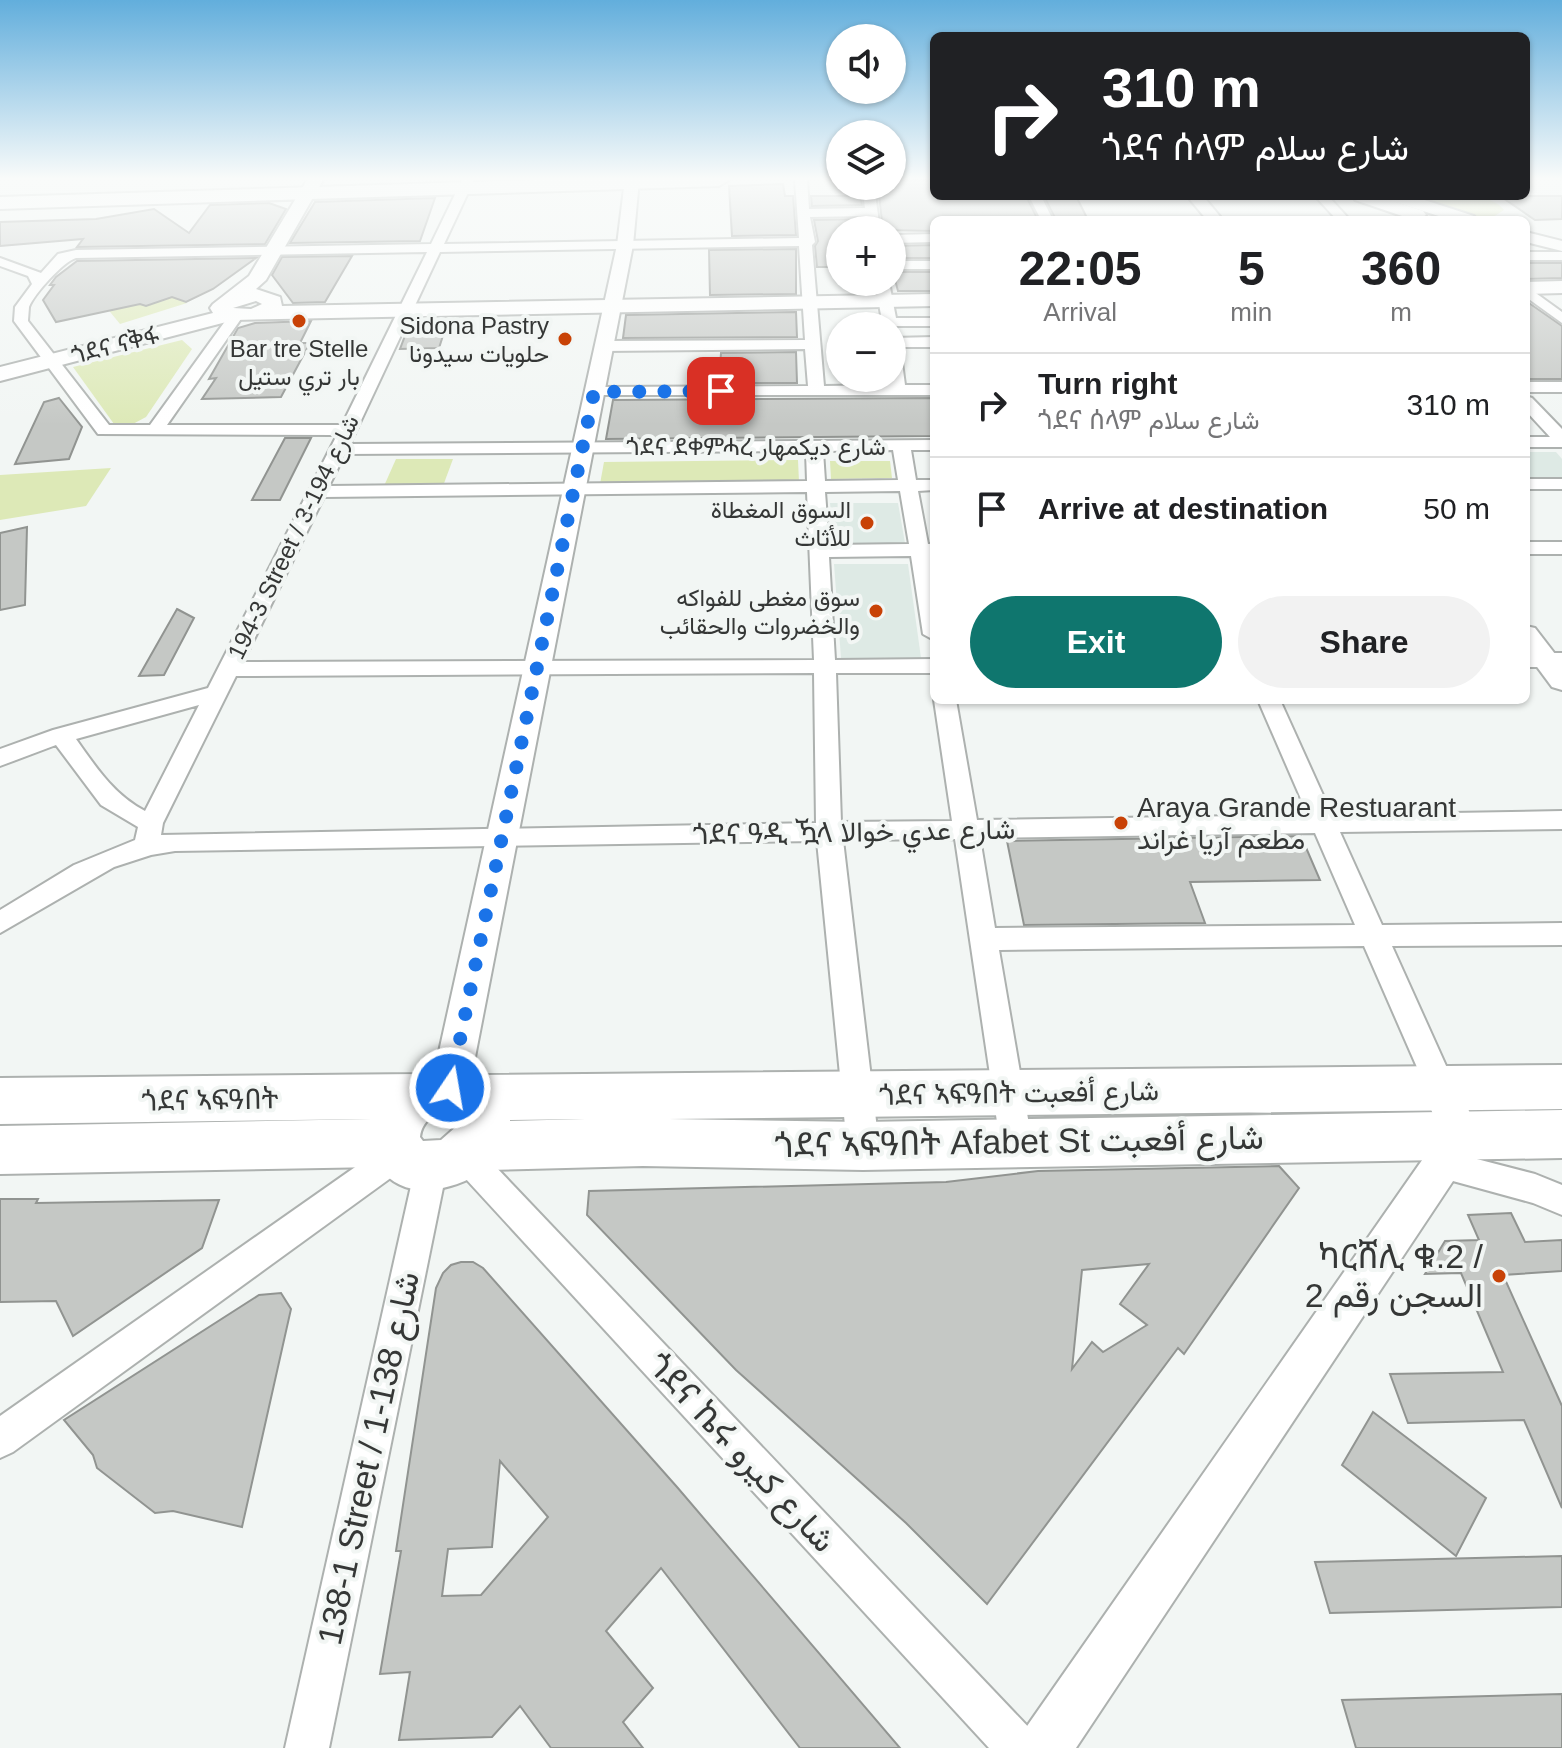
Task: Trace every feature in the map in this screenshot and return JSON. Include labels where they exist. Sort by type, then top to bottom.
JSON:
[{"type":"highway","name":"ጎደና ኣፍዓበት شارع أفعبت","points":[[438,1131],[858,1095],[1012,1118],[1441,1088],[1562,1087]]},
{"type":"highway","name":"ጎደና ኣፍዓበት","points":[[0,1101],[438,1131]]},
{"type":"highway","name":"ጎደና ኣፍዓበት Afabet St شارع أفعبت","points":[[438,1131],[643,1142],[863,1146],[1012,1118],[1451,1150],[1562,1134]]},
{"type":"highway","name":"ጎደና ኣፍዓበት","points":[[0,1150],[438,1131]]},
{"type":"main road","points":[[235,309],[267,262]]},
{"type":"main road","points":[[256,280],[272,299]]},
{"type":"main road","points":[[1530,289],[1562,287]]},
{"type":"main road","name":"ጎደና ናቅፋ","points":[[235,309],[258,295],[311,310]]},
{"type":"main road","name":"ጎደና ናቅፋ","points":[[906,295],[930,299]]},
{"type":"main road","name":"ጎደና ናቅፋ","points":[[0,374],[47,357],[235,309],[811,302],[851,296]]},
{"type":"main road","name":"ጎደና ናቅፋ","points":[[0,363],[47,357]]},
{"type":"street","points":[[0,262],[26,268],[34,273],[39,284]]},
{"type":"street","points":[[59,262],[22,307],[20,319],[99,427],[111,431],[346,430]]},
{"type":"street","name":"194-3 Street / شارع 194-3","points":[[149,834],[227,669],[339,449],[427,262]]},
{"type":"street","points":[[0,1439],[438,1131],[503,835],[534,670],[621,262]]},
{"type":"street","points":[[809,262],[816,391]]},
{"type":"street","points":[[906,265],[930,265]]},
{"type":"street","points":[[1530,292],[1562,319]]},
{"type":"street","points":[[154,431],[235,309]]},
{"type":"street","points":[[0,324],[20,319]]},
{"type":"street","points":[[906,323],[930,322]]},
{"type":"street","points":[[906,343],[930,342]]},
{"type":"street","points":[[603,346],[814,344]]},
{"type":"street","points":[[1530,387],[1562,387]]},
{"type":"street","points":[[906,390],[930,390]]},
{"type":"street","points":[[594,392],[826,391]]},
{"type":"street","points":[[1530,405],[1562,440]]},
{"type":"street","points":[[1530,442],[1562,440]]},
{"type":"street","points":[[901,445],[926,550],[930,592]]},
{"type":"street","name":"ጎደና ደቀምሓረ شارع ديكمهار","points":[[339,449],[930,445]]},
{"type":"street","points":[[814,446],[829,832],[863,1146]]},
{"type":"street","points":[[1530,484],[1562,484]]},
{"type":"street","points":[[315,492],[930,485]]},
{"type":"street","points":[[1530,548],[1562,548]]},
{"type":"street","points":[[820,551],[926,550]]},
{"type":"street","points":[[1530,640],[1562,681]]},
{"type":"street","points":[[227,669],[930,666]]},
{"type":"street","points":[[0,758],[61,735],[216,693]]},
{"type":"street","points":[[946,704],[1012,1118]]},
{"type":"street","points":[[1044,1748],[1451,1150],[1441,1088],[1271,704]]},
{"type":"street","points":[[0,923],[149,834],[111,803],[61,735]]},
{"type":"street","name":"ጎደና ዓዲ ዃላ شارع عدي خوالا","points":[[149,834],[965,832],[1562,820]]},
{"type":"street","points":[[981,939],[1562,934]]},
{"type":"street","name":"138-1 Street / شارع 138-1","points":[[307,1748],[438,1131]]},
{"type":"street","name":"ጎደና ኬሩ شارع كيرو","points":[[438,1131],[1019,1748]]},
{"type":"street","points":[[1451,1150],[1562,1200]]},
{"type":"shaded area","points":[[1530,452],[1556,452],[1562,459],[1562,479],[1530,479]]},
{"type":"shaded area","name":"السوق المغطاة للأثاث","points":[[830,503],[898,503],[905,543],[834,544]]},
{"type":"shaded area","name":"سوق مغطى للفواكه والخضروات والحقائب","points":[[834,564],[908,564],[921,658],[841,658]]},
{"type":"green space","points":[[112,291],[146,306],[169,296],[187,303],[120,324],[97,296]]},
{"type":"green space","points":[[182,340],[192,349],[146,417],[131,425],[114,424],[73,367]]},
{"type":"green space","points":[[396,459],[453,459],[443,486],[384,486]]},
{"type":"green space","points":[[798,460],[799,482],[600,484],[604,462]]},
{"type":"green space","points":[[830,461],[890,461],[892,478],[831,479]]},
{"type":"green space","points":[[111,468],[86,506],[0,520],[0,475]]},
{"type":"building","points":[[76,262],[251,262],[213,289],[186,302],[172,297],[146,306],[140,304],[56,322],[43,300],[56,277]]},
{"type":"building","points":[[279,262],[349,262],[325,302],[293,303],[272,275]]},
{"type":"building","points":[[709,262],[796,262],[796,294],[710,295]]},
{"type":"building","points":[[816,262],[826,262],[826,267],[817,267]]},
{"type":"building","points":[[1530,263],[1562,263],[1562,278],[1530,279]]},
{"type":"building","points":[[906,272],[930,272],[930,291],[906,291]]},
{"type":"building","points":[[1530,304],[1562,326],[1562,379],[1530,379]]},
{"type":"building","points":[[796,312],[797,337],[623,338],[626,315]]},
{"type":"building","points":[[411,320],[448,320],[439,348],[400,349]]},
{"type":"building","points":[[311,321],[300,343],[310,343],[281,397],[202,399],[216,378],[209,379],[238,328],[255,323]]},
{"type":"building","points":[[796,352],[797,383],[719,383],[721,353]]},
{"type":"building","points":[[59,398],[82,427],[69,459],[15,464],[44,402]]},
{"type":"building","points":[[930,398],[930,436],[606,439],[613,400]]},
{"type":"building","points":[[285,438],[311,438],[280,500],[252,500]]},
{"type":"building","points":[[27,527],[25,605],[0,610],[0,533]]},
{"type":"building","points":[[177,609],[194,618],[164,675],[139,676]]},
{"type":"building","points":[[1301,836],[1320,880],[1190,882],[1205,923],[1024,925],[1007,841]]},
{"type":"building","points":[[1279,1166],[1299,1188],[1184,1354],[1178,1348],[987,1604],[906,1523],[736,1370],[587,1215],[589,1191],[946,1182],[1038,1171]],"holes":[[[1149,1264],[1120,1304],[1147,1325],[1103,1352],[1092,1342],[1072,1369],[1082,1270]]]},
{"type":"building","points":[[0,1199],[38,1199],[36,1203],[219,1200],[202,1248],[73,1336],[56,1301],[0,1302]]},
{"type":"building","points":[[1511,1213],[1525,1242],[1562,1240],[1562,1271],[1503,1275],[1562,1406],[1562,1508],[1524,1420],[1408,1423],[1390,1374],[1503,1372],[1461,1273],[1425,1274],[1445,1241],[1479,1240],[1468,1215]]},
{"type":"building","points":[[473,1262],[483,1268],[677,1487],[900,1748],[800,1748],[661,1568],[606,1631],[653,1688],[623,1722],[643,1748],[551,1748],[520,1706],[492,1737],[399,1740],[410,1672],[380,1674],[401,1551],[396,1551],[436,1288],[451,1265]],"holes":[[[500,1461],[548,1517],[481,1595],[442,1596],[448,1549],[492,1547]]]},
{"type":"building","points":[[281,1293],[291,1309],[242,1527],[173,1511],[155,1513],[97,1468],[93,1455],[64,1420],[259,1295]]},
{"type":"building","points":[[1373,1412],[1486,1498],[1456,1556],[1342,1465]]},
{"type":"building","points":[[1562,1556],[1562,1607],[1330,1613],[1315,1562]]},
{"type":"building","points":[[1562,1694],[1562,1748],[1356,1748],[1342,1700]]},
{"type":"place","name":"Bar tre Stelle بار تري ستيل","points":[[299,321]]},
{"type":"place","name":"Sidona Pastry حلويات سيدونا","points":[[565,339]]},
{"type":"place","name":"السوق المغطاة للأثاث","points":[[867,523]]},
{"type":"place","name":"سوق مغطى للفواكه والخضروات والحقائب","points":[[876,611]]},
{"type":"place","name":"Araya Grande Restuarant مطعم آريا غراند","points":[[1121,823]]},
{"type":"place","name":"ካርሸሊ ቁ.2 / السجن رقم 2","points":[[1499,1276]]},
{"type":"route","points":[[450,1088],[594,392],[721,391]]}]
